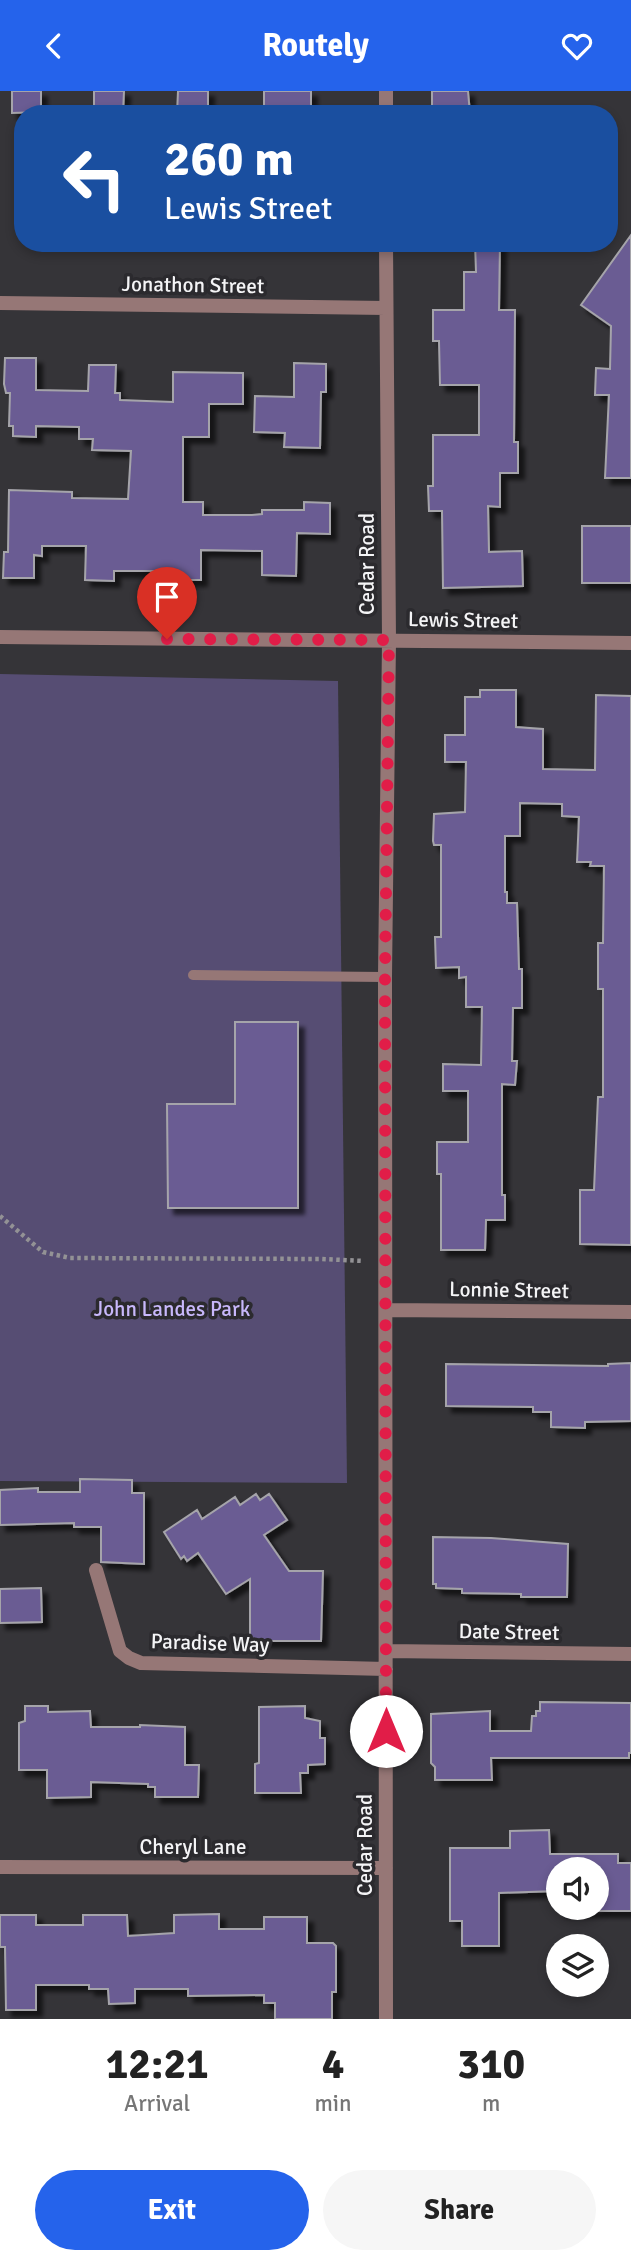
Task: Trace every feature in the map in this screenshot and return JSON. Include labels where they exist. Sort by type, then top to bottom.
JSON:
[{"type":"street","name":"Cedar Road","points":[[386,252],[389,640],[385,977],[386,2019]]},
{"type":"street","name":"Jonathon Street","points":[[0,303],[386,308]]},
{"type":"street","name":"Lewis Street","points":[[0,637],[631,643]]},
{"type":"street","name":"Lonnie Street","points":[[386,1310],[631,1313]]},
{"type":"street","name":"Paradise Way","points":[[96,1570],[120,1651],[141,1663],[386,1669]]},
{"type":"street","name":"Date Street","points":[[386,1651],[631,1654]]},
{"type":"street","name":"Cheryl Lane","points":[[0,1867],[386,1868]]},
{"type":"lane","points":[[193,975],[385,977]]},
{"type":"path","points":[[0,1216],[43,1252],[71,1258],[322,1259],[386,1262]]},
{"type":"green space","name":"John Landes Park","points":[[0,674],[338,681],[347,1483],[0,1481]]},
{"type":"building","points":[[12,91],[41,91],[41,105],[14,105],[12,113]]},
{"type":"building","points":[[94,91],[124,91],[123,105],[94,105]]},
{"type":"building","points":[[178,91],[208,91],[208,105],[177,105]]},
{"type":"building","points":[[264,91],[311,91],[311,105],[264,105]]},
{"type":"building","points":[[432,91],[468,91],[469,105],[432,105]]},
{"type":"building","points":[[631,235],[631,478],[605,478],[609,395],[595,395],[596,368],[610,369],[611,326],[581,305]]},
{"type":"building","points":[[475,252],[500,252],[499,310],[515,310],[514,442],[518,442],[518,473],[500,473],[500,507],[488,506],[489,552],[522,551],[523,586],[443,588],[442,511],[429,511],[428,486],[433,486],[433,435],[479,435],[479,385],[440,385],[439,341],[433,341],[433,310],[464,310],[464,272],[476,272]]},
{"type":"building","points":[[5,358],[36,358],[36,390],[88,391],[89,365],[116,365],[115,393],[120,393],[120,400],[173,402],[173,372],[243,373],[243,404],[209,404],[209,437],[183,437],[183,502],[203,502],[203,515],[252,515],[262,514],[262,510],[304,510],[304,502],[330,503],[330,534],[297,533],[296,576],[262,575],[262,551],[201,550],[201,580],[170,580],[170,571],[114,571],[114,581],[85,580],[86,546],[42,546],[42,556],[34,555],[34,578],[3,578],[4,552],[8,552],[9,490],[72,492],[72,498],[128,499],[131,451],[92,450],[93,439],[79,439],[79,427],[36,426],[36,437],[13,436],[13,426],[9,426],[10,393],[6,393],[4,384]]},
{"type":"building","points":[[294,363],[326,364],[326,392],[321,392],[320,448],[284,447],[285,433],[254,432],[255,396],[294,397]]},
{"type":"building","points":[[582,526],[631,526],[631,583],[582,583]]},
{"type":"building","points":[[480,690],[516,690],[516,727],[543,729],[543,769],[595,770],[596,695],[631,696],[631,1245],[580,1244],[580,1190],[594,1190],[598,1097],[603,1097],[603,989],[598,989],[598,943],[603,943],[604,866],[577,862],[579,817],[562,816],[562,804],[520,803],[520,836],[505,836],[505,892],[507,903],[517,903],[522,1008],[513,1008],[512,1061],[517,1061],[515,1085],[502,1084],[502,1195],[505,1195],[505,1220],[486,1220],[485,1250],[441,1250],[441,1174],[437,1174],[437,1142],[468,1142],[468,1091],[443,1091],[443,1064],[481,1065],[482,1007],[466,1007],[466,977],[459,978],[459,967],[436,968],[435,937],[441,937],[441,845],[434,845],[433,841],[434,814],[465,812],[466,762],[445,762],[445,735],[465,735],[465,697],[480,697]]},
{"type":"building","points":[[235,1022],[298,1022],[298,1208],[168,1208],[167,1104],[235,1104]]},
{"type":"building","points":[[631,1363],[631,1421],[585,1422],[585,1428],[551,1427],[551,1412],[533,1412],[533,1407],[446,1406],[446,1364],[608,1366]]},
{"type":"building","points":[[80,1479],[132,1480],[132,1493],[144,1493],[144,1564],[101,1562],[101,1527],[74,1527],[74,1523],[0,1525],[0,1490],[38,1488],[38,1492],[80,1492]]},
{"type":"building","points":[[256,1494],[260,1500],[269,1494],[287,1520],[264,1535],[289,1571],[323,1571],[321,1641],[250,1641],[250,1579],[226,1594],[198,1553],[187,1561],[184,1556],[181,1559],[164,1532],[197,1510],[202,1519],[235,1497],[240,1505]]},
{"type":"building","points":[[433,1537],[568,1544],[567,1597],[462,1593],[462,1589],[436,1588],[436,1584],[433,1584]]},
{"type":"building","points":[[41,1588],[42,1622],[0,1623],[0,1589]]},
{"type":"building","points":[[540,1702],[631,1703],[629,1758],[491,1758],[492,1780],[435,1780],[435,1767],[431,1763],[431,1714],[490,1711],[490,1731],[531,1731],[532,1716],[536,1716],[536,1711],[540,1711]]},
{"type":"building","points":[[25,1706],[48,1706],[48,1712],[90,1711],[91,1727],[185,1727],[185,1765],[199,1765],[198,1797],[155,1797],[155,1787],[148,1787],[148,1784],[91,1782],[91,1797],[47,1798],[47,1770],[19,1770],[19,1723],[25,1721]]},
{"type":"building","points":[[305,1706],[305,1718],[320,1721],[320,1738],[325,1738],[325,1764],[308,1765],[308,1773],[300,1773],[301,1793],[255,1793],[255,1764],[259,1763],[259,1707]]},
{"type":"building","points":[[549,1830],[550,1854],[618,1854],[618,1863],[631,1863],[631,1911],[609,1911],[609,1857],[546,1857],[546,1891],[499,1893],[499,1946],[462,1946],[462,1921],[450,1921],[450,1848],[510,1848],[510,1831]]},
{"type":"building","points":[[219,1914],[219,1929],[264,1929],[264,1917],[307,1917],[307,1943],[333,1943],[336,1946],[336,1992],[332,1992],[332,2019],[275,2019],[275,2003],[264,2003],[264,1995],[188,1996],[188,1989],[135,1989],[135,2003],[109,2004],[108,1989],[89,1989],[89,1985],[36,1985],[36,2010],[6,2010],[5,1947],[0,1947],[0,1915],[36,1915],[36,1925],[83,1925],[83,1915],[127,1915],[128,1936],[174,1933],[174,1915]]},
{"type":"route","points":[[167,639],[389,640],[385,977],[386,1731]]}]
